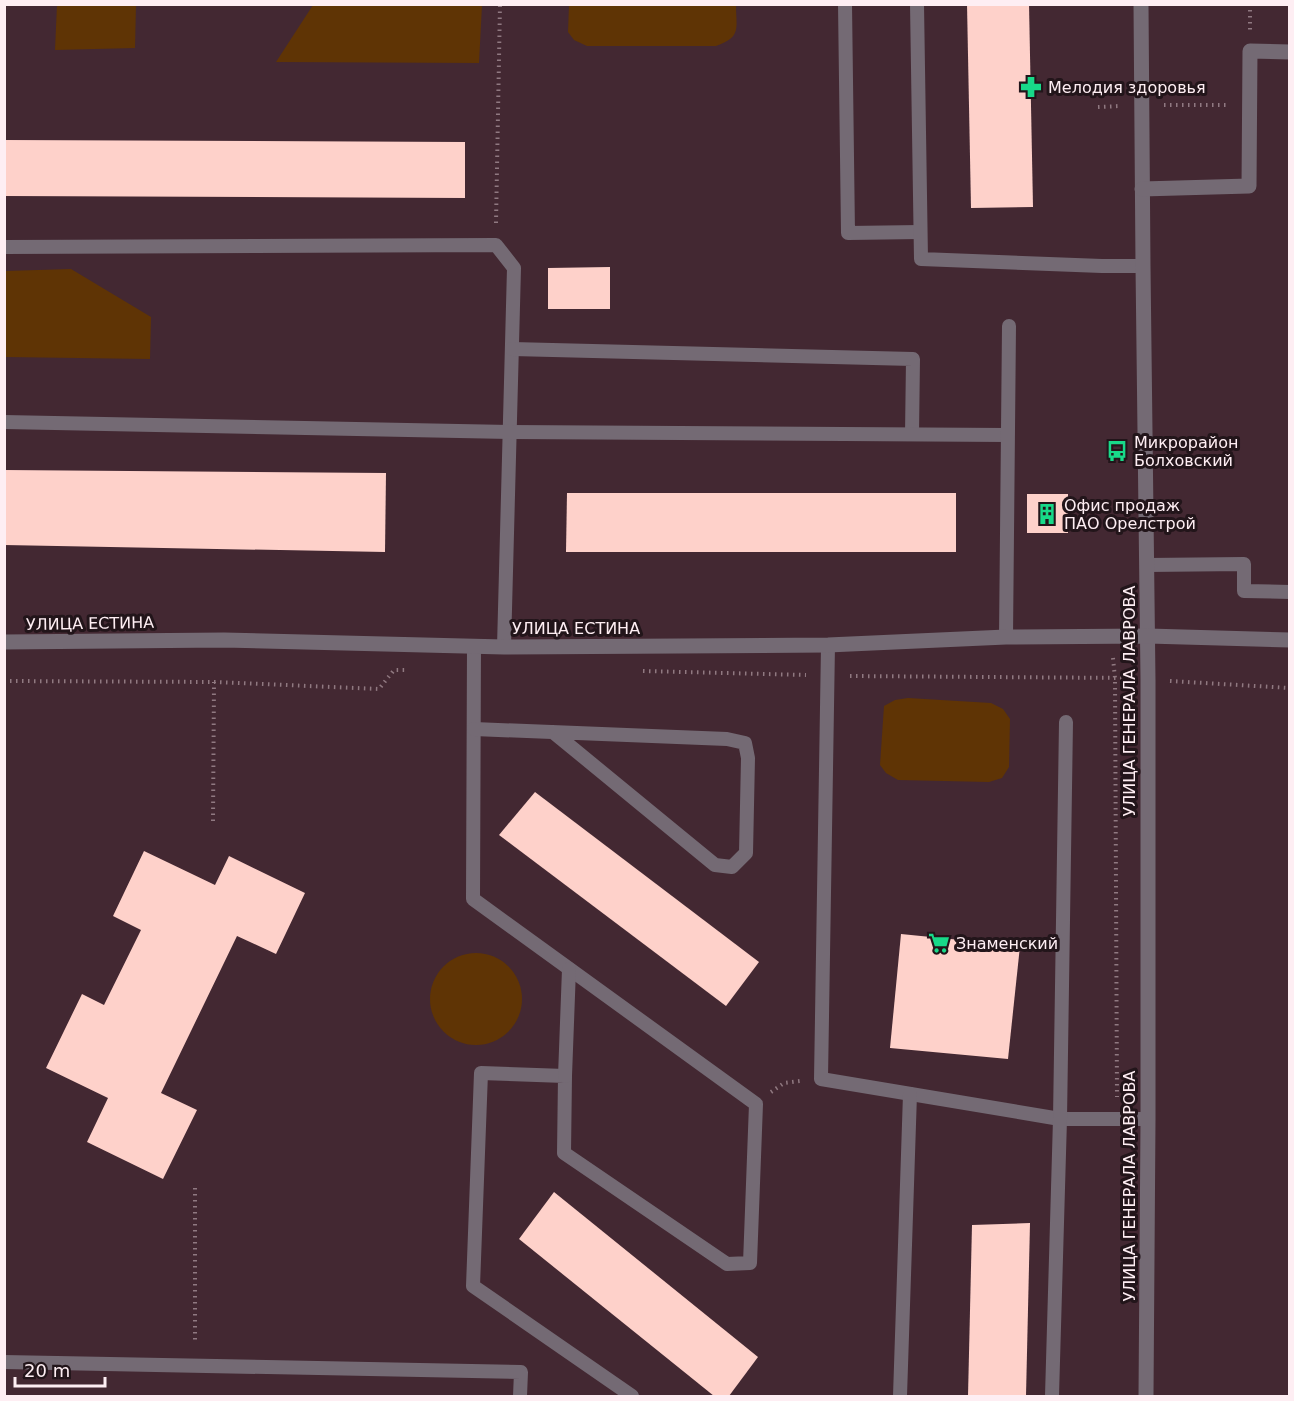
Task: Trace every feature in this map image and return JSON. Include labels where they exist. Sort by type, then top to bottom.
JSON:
[{"type":"street","name":"УЛИЦА ГЕНЕРАЛА ЛАВРОВА","points":[[1141,4],[1148,636],[1146,1396]]},
{"type":"street","points":[[1143,189],[1249,186],[1250,51],[1290,52]]},
{"type":"street","name":"УЛИЦА ЕСТИНА","points":[[4,642],[224,640],[504,647],[828,645],[1006,637],[1148,636],[1290,640]]},
{"type":"lane","points":[[845,4],[848,233],[920,232]]},
{"type":"lane","points":[[916,4],[921,259],[1143,266]]},
{"type":"lane","points":[[4,247],[496,245],[514,268],[504,647]]},
{"type":"lane","points":[[1006,637],[1009,326]]},
{"type":"lane","points":[[512,349],[913,358],[912,434]]},
{"type":"lane","points":[[4,422],[510,432],[1007,435]]},
{"type":"lane","points":[[1147,565],[1244,564],[1244,591],[1290,592]]},
{"type":"lane","points":[[828,645],[821,1079],[1060,1119],[1148,1119]]},
{"type":"lane","points":[[474,646],[473,899],[756,1104],[750,1263],[727,1264],[564,1153],[569,969]]},
{"type":"lane","points":[[1052,1396],[1060,1119],[1066,722]]},
{"type":"lane","points":[[474,729],[553,732],[727,739],[745,743],[748,758],[746,853],[732,867],[715,866],[553,732]]},
{"type":"lane","points":[[565,1076],[482,1073],[473,1286],[632,1396]]},
{"type":"lane","points":[[900,1396],[910,1094]]},
{"type":"lane","points":[[4,1362],[521,1372],[520,1396]]},
{"type":"path","points":[[496,245],[500,4]]},
{"type":"path","points":[[1098,106],[1250,104]]},
{"type":"path","points":[[1110,637],[1115,678],[1117,1119]]},
{"type":"path","points":[[4,681],[214,682],[380,689],[394,670],[417,670]]},
{"type":"path","points":[[638,671],[1115,678],[1290,688]]},
{"type":"path","points":[[213,821],[214,682]]},
{"type":"path","points":[[756,1104],[784,1083],[821,1079]]},
{"type":"path","points":[[195,1188],[195,1366]]},
{"type":"shaded area","points":[[135,4],[135,48],[55,50],[57,5]]},
{"type":"shaded area","points":[[313,5],[482,5],[479,63],[276,62]]},
{"type":"shaded area","points":[[569,5],[736,5],[737,26],[730,39],[716,46],[587,46],[574,40],[568,32]]},
{"type":"shaded area","points":[[71,269],[151,317],[150,359],[5,357],[5,271]]},
{"type":"shaded area","points":[[908,698],[991,703],[1003,709],[1010,719],[1009,767],[1002,778],[989,782],[898,780],[886,773],[880,765],[884,706],[895,700]]},
{"type":"shaded area","points":[[476,953],[494,956],[509,966],[519,981],[522,999],[519,1017],[509,1032],[494,1042],[476,1045],[458,1042],[443,1032],[433,1017],[430,999],[433,981],[443,966],[458,956]]},
{"type":"building","points":[[967,4],[1029,4],[1033,207],[971,208]]},
{"type":"building","points":[[4,140],[465,142],[465,198],[4,196]]},
{"type":"building","points":[[610,267],[610,309],[548,309],[548,268]]},
{"type":"building","points":[[4,470],[386,473],[385,552],[4,545]]},
{"type":"building","points":[[567,493],[956,493],[956,552],[566,552]]},
{"type":"building","name":"Офис продаж ПАО Орелстрой","points":[[1027,494],[1068,494],[1068,533],[1027,533]]},
{"type":"building","points":[[535,792],[759,962],[726,1006],[499,835]]},
{"type":"building","points":[[144,851],[215,885],[229,856],[305,893],[276,954],[237,936],[161,1093],[197,1110],[163,1179],[87,1142],[108,1098],[46,1068],[82,994],[104,1005],[141,930],[113,916]]},
{"type":"building","points":[[901,934],[1020,946],[1008,1059],[890,1048]]},
{"type":"building","points":[[554,1192],[758,1357],[729,1396],[714,1396],[519,1239]]},
{"type":"building","points":[[1030,1223],[1026,1396],[968,1396],[972,1225]]},
{"type":"place","name":"Мелодия здоровья","points":[[1031,87]]},
{"type":"place","name":"Микрорайон Болховский","points":[[1117,451]]},
{"type":"place","name":"Офис продаж ПАО Орелстрой","points":[[1047,514]]},
{"type":"place","name":"Знаменский","points":[[939,943]]}]
